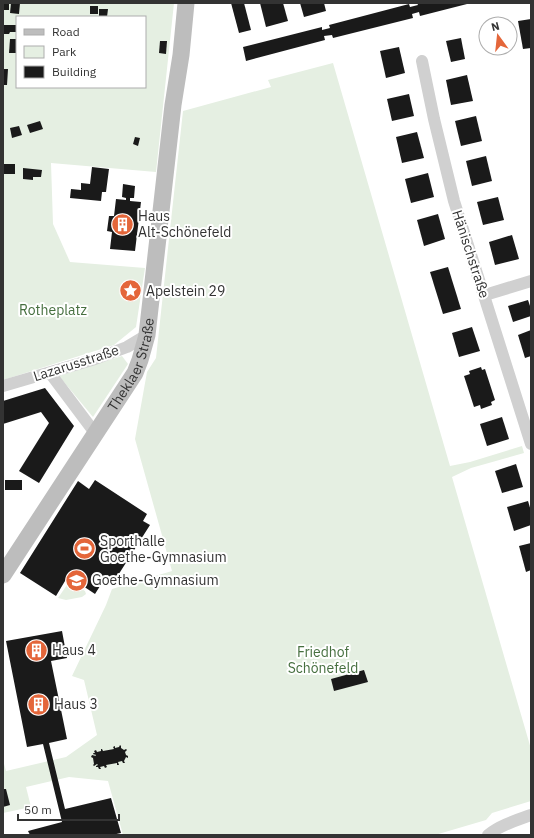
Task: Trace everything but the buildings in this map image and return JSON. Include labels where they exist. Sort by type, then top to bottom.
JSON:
[{"type":"main road","name":"Theklaer Straße","points":[[3,575],[135,373],[140,360],[147,335],[186,3]]},
{"type":"street","name":"Hänischstraße","points":[[422,60],[434,119],[454,201],[531,444]]},
{"type":"street","points":[[484,295],[531,280]]},
{"type":"street","name":"Lazarusstraße","points":[[3,386],[95,359],[127,347],[147,335]]},
{"type":"street","points":[[50,373],[95,433]]},
{"type":"street","points":[[488,835],[513,821],[531,815]]},
{"type":"green space","name":"Rotheplatz","points":[[3,3],[174,3],[156,172],[51,163],[53,224],[70,262],[145,268],[136,327],[114,345],[3,380]]},
{"type":"green space","name":"Friedhof Schönefeld","points":[[333,63],[450,466],[470,462],[522,446],[524,453],[471,468],[452,477],[531,749],[531,801],[492,813],[486,820],[435,835],[123,835],[108,781],[69,777],[26,787],[31,807],[3,813],[3,760],[6,771],[66,757],[97,735],[84,680],[72,676],[106,605],[112,589],[172,571],[135,439],[147,372],[156,358],[183,111],[271,87],[268,80]]},
{"type":"green space","points":[[122,356],[128,364],[93,417],[59,376]]},
{"type":"green space","points":[[69,582],[85,591],[86,594],[82,597],[66,600],[58,598]]},
{"type":"place","name":"Haus Alt-Schönefeld","points":[[123,224]]},
{"type":"place","name":"Apelstein 29","points":[[130,291]]},
{"type":"place","name":"Sporthalle Goethe-Gymnasium","points":[[85,549]]},
{"type":"place","name":"Goethe-Gymnasium","points":[[77,580]]},
{"type":"place","name":"Haus 4","points":[[36,650]]},
{"type":"place","name":"Haus 3","points":[[39,704]]}]
